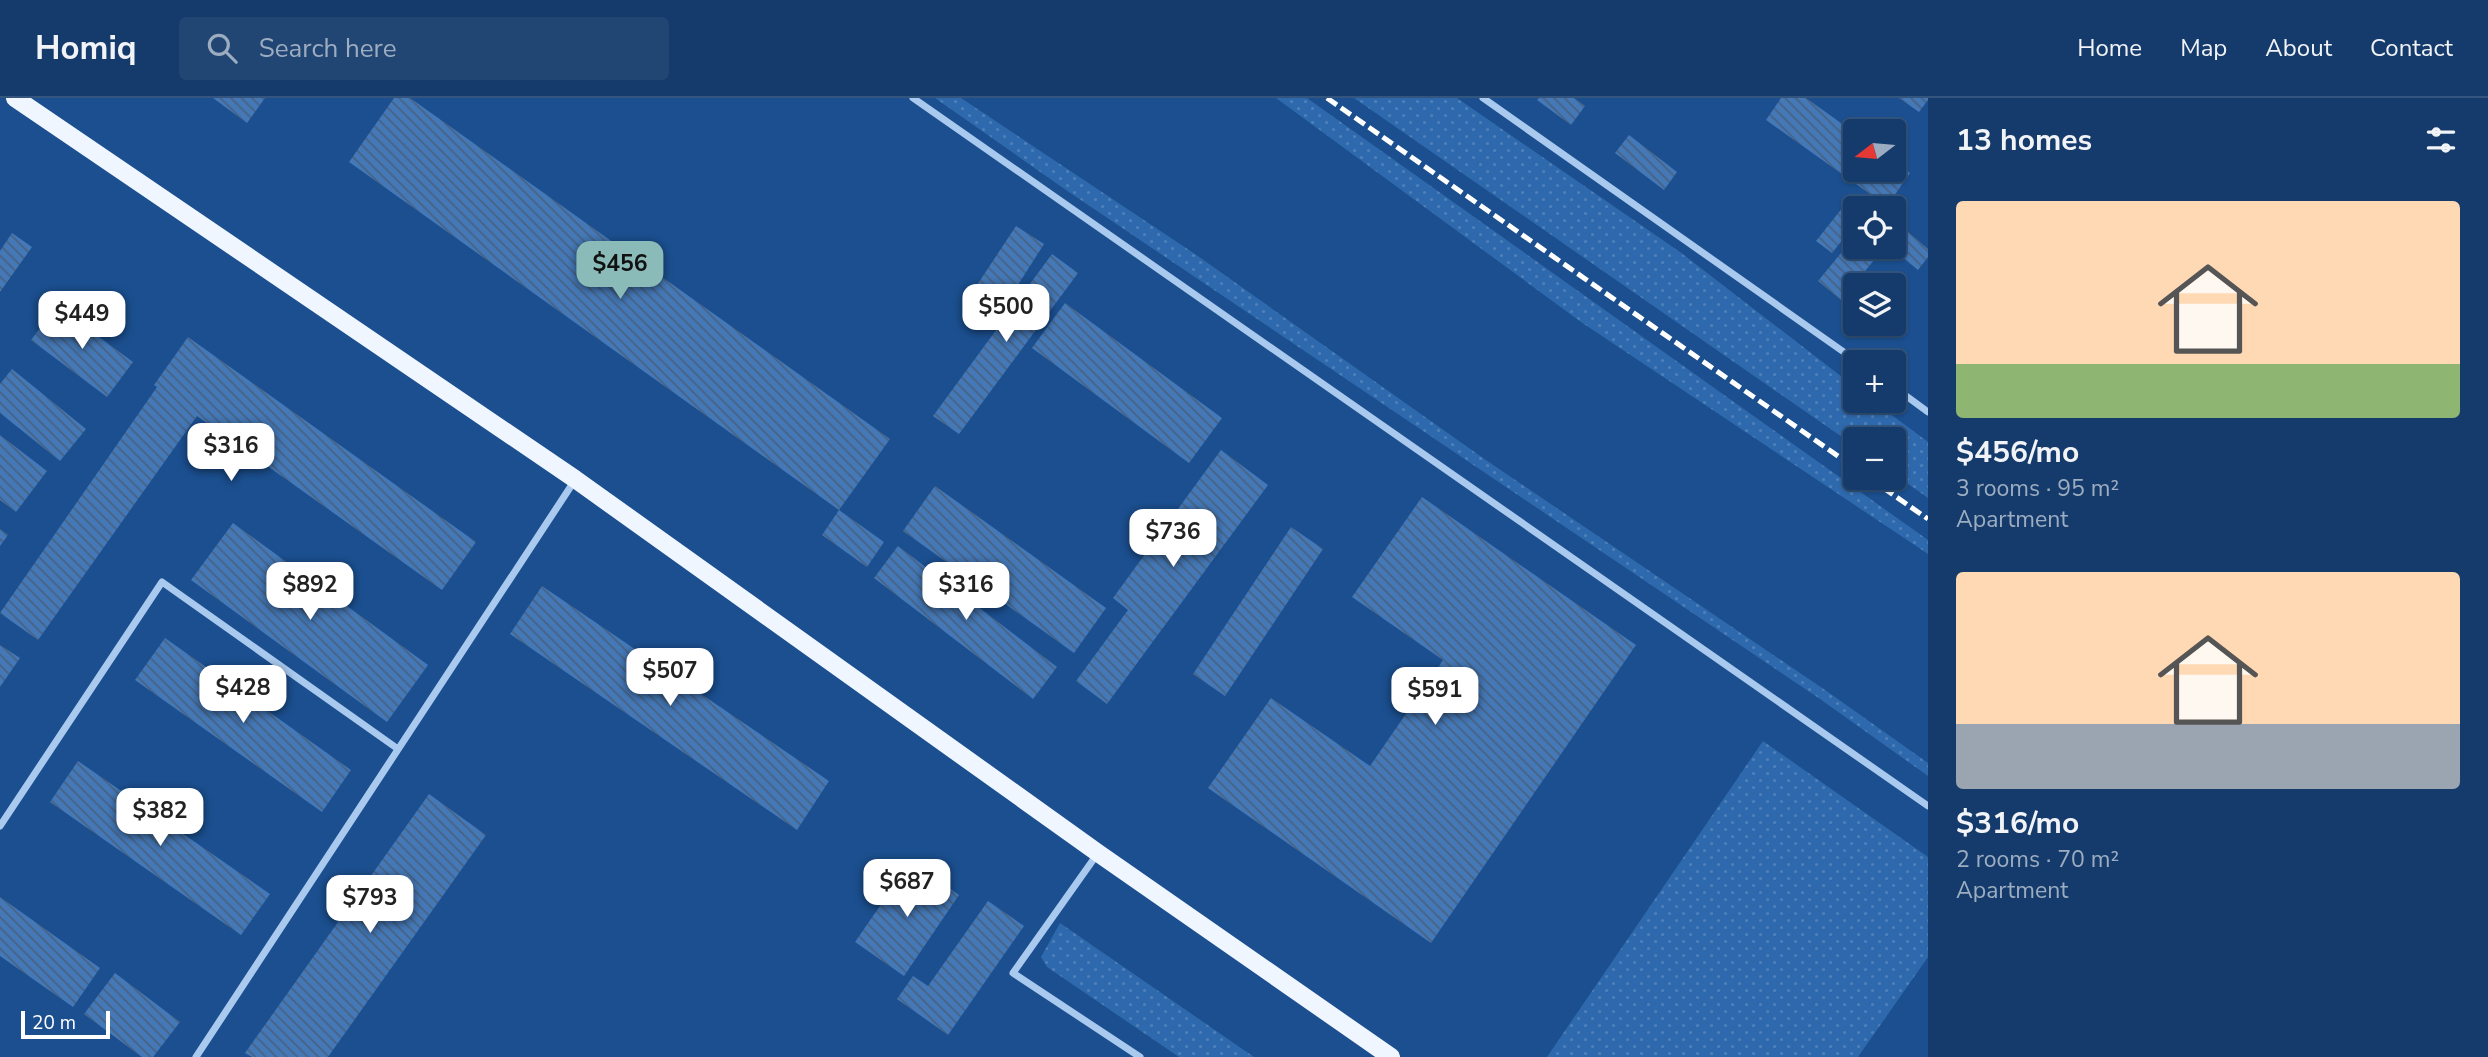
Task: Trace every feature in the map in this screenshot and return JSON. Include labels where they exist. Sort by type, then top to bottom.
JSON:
[{"type":"main road","points":[[15,98],[575,479],[1098,853],[1391,1057]]},
{"type":"street","points":[[913,98],[1928,806]]},
{"type":"street","points":[[1483,98],[1843,351]]},
{"type":"street","points":[[1906,396],[1928,412]]},
{"type":"street","points":[[196,1057],[575,479]]},
{"type":"street","points":[[0,826],[162,582],[398,749]]},
{"type":"street","points":[[1098,853],[1013,973],[1140,1057]]},
{"type":"shaded area","points":[[935,98],[961,98],[1195,254],[1483,458],[1928,763],[1928,776],[1820,699],[1063,188]]},
{"type":"shaded area","points":[[1276,98],[1307,98],[1843,480],[1843,490],[1858,490],[1928,540],[1928,554],[1581,322]]},
{"type":"shaded area","points":[[1354,98],[1457,98],[1680,252],[1843,378],[1843,413],[1889,413],[1928,442],[1928,498],[1906,482],[1906,427],[1843,427],[1843,438]]},
{"type":"shaded area","points":[[1763,741],[1928,857],[1928,957],[1858,1057],[1547,1057]]},
{"type":"shaded area","points":[[1060,923],[1254,1057],[1179,1057],[1047,967],[1041,957]]},
{"type":"building","points":[[213,98],[265,98],[247,123]]},
{"type":"building","points":[[394,98],[410,98],[890,439],[839,510],[349,162]]},
{"type":"building","points":[[1574,98],[1585,106],[1571,125],[1537,100]]},
{"type":"building","points":[[1781,98],[1806,98],[1843,124],[1843,175],[1766,120]]},
{"type":"building","points":[[1899,98],[1928,98],[1928,100],[1919,112]]},
{"type":"building","points":[[1629,135],[1677,172],[1664,190],[1615,153]]},
{"type":"building","points":[[1853,182],[1904,182],[1894,196],[1873,196]]},
{"type":"building","points":[[1843,207],[1843,239],[1832,253],[1816,241]]},
{"type":"building","points":[[1016,226],[1044,244],[1004,307],[975,288]]},
{"type":"building","points":[[1906,230],[1928,249],[1928,257],[1918,270],[1905,259]]},
{"type":"building","points":[[12,233],[32,247],[0,292],[0,251]]},
{"type":"building","points":[[1843,251],[1843,259],[1875,259],[1863,273],[1843,273],[1841,300],[1818,281]]},
{"type":"building","points":[[1052,254],[1078,273],[959,434],[933,416]]},
{"type":"building","points":[[1065,303],[1222,418],[1189,463],[1032,348]]},
{"type":"building","points":[[57,306],[133,362],[107,397],[31,340]]},
{"type":"building","points":[[188,337],[476,542],[442,590],[197,416],[38,640],[0,613],[157,387],[154,385]]},
{"type":"building","points":[[12,369],[86,429],[60,461],[0,413],[0,384]]},
{"type":"building","points":[[0,435],[47,471],[16,512],[0,500]]},
{"type":"building","points":[[1221,450],[1268,485],[1107,704],[1076,681],[1128,610],[1113,598]]},
{"type":"building","points":[[935,486],[1106,608],[1074,653],[903,531]]},
{"type":"building","points":[[1422,497],[1636,645],[1431,943],[1208,788],[1271,698],[1370,766],[1443,660],[1352,597]]},
{"type":"building","points":[[839,510],[884,542],[867,567],[822,535]]},
{"type":"building","points":[[233,523],[428,665],[387,722],[191,580]]},
{"type":"building","points":[[1291,527],[1323,549],[1225,696],[1193,674]]},
{"type":"building","points":[[0,529],[8,535],[0,546]]},
{"type":"building","points":[[898,546],[1057,667],[1033,699],[874,578]]},
{"type":"building","points":[[542,586],[829,781],[797,830],[510,634]]},
{"type":"building","points":[[165,638],[351,770],[322,812],[135,680]]},
{"type":"building","points":[[0,645],[20,658],[0,687]]},
{"type":"building","points":[[78,761],[270,894],[241,935],[50,802]]},
{"type":"building","points":[[429,794],[486,835],[328,1057],[252,1057],[245,1053]]},
{"type":"building","points":[[911,861],[959,895],[904,976],[855,942]]},
{"type":"building","points":[[0,897],[100,968],[73,1007],[0,956]]},
{"type":"building","points":[[988,901],[1024,926],[948,1035],[897,999],[913,976],[928,986]]},
{"type":"building","points":[[115,973],[180,1022],[153,1057],[142,1057],[84,1014]]},
{"type":"railway","points":[[1327,98],[1843,460]]},
{"type":"railway","points":[[1886,490],[1928,519]]}]
